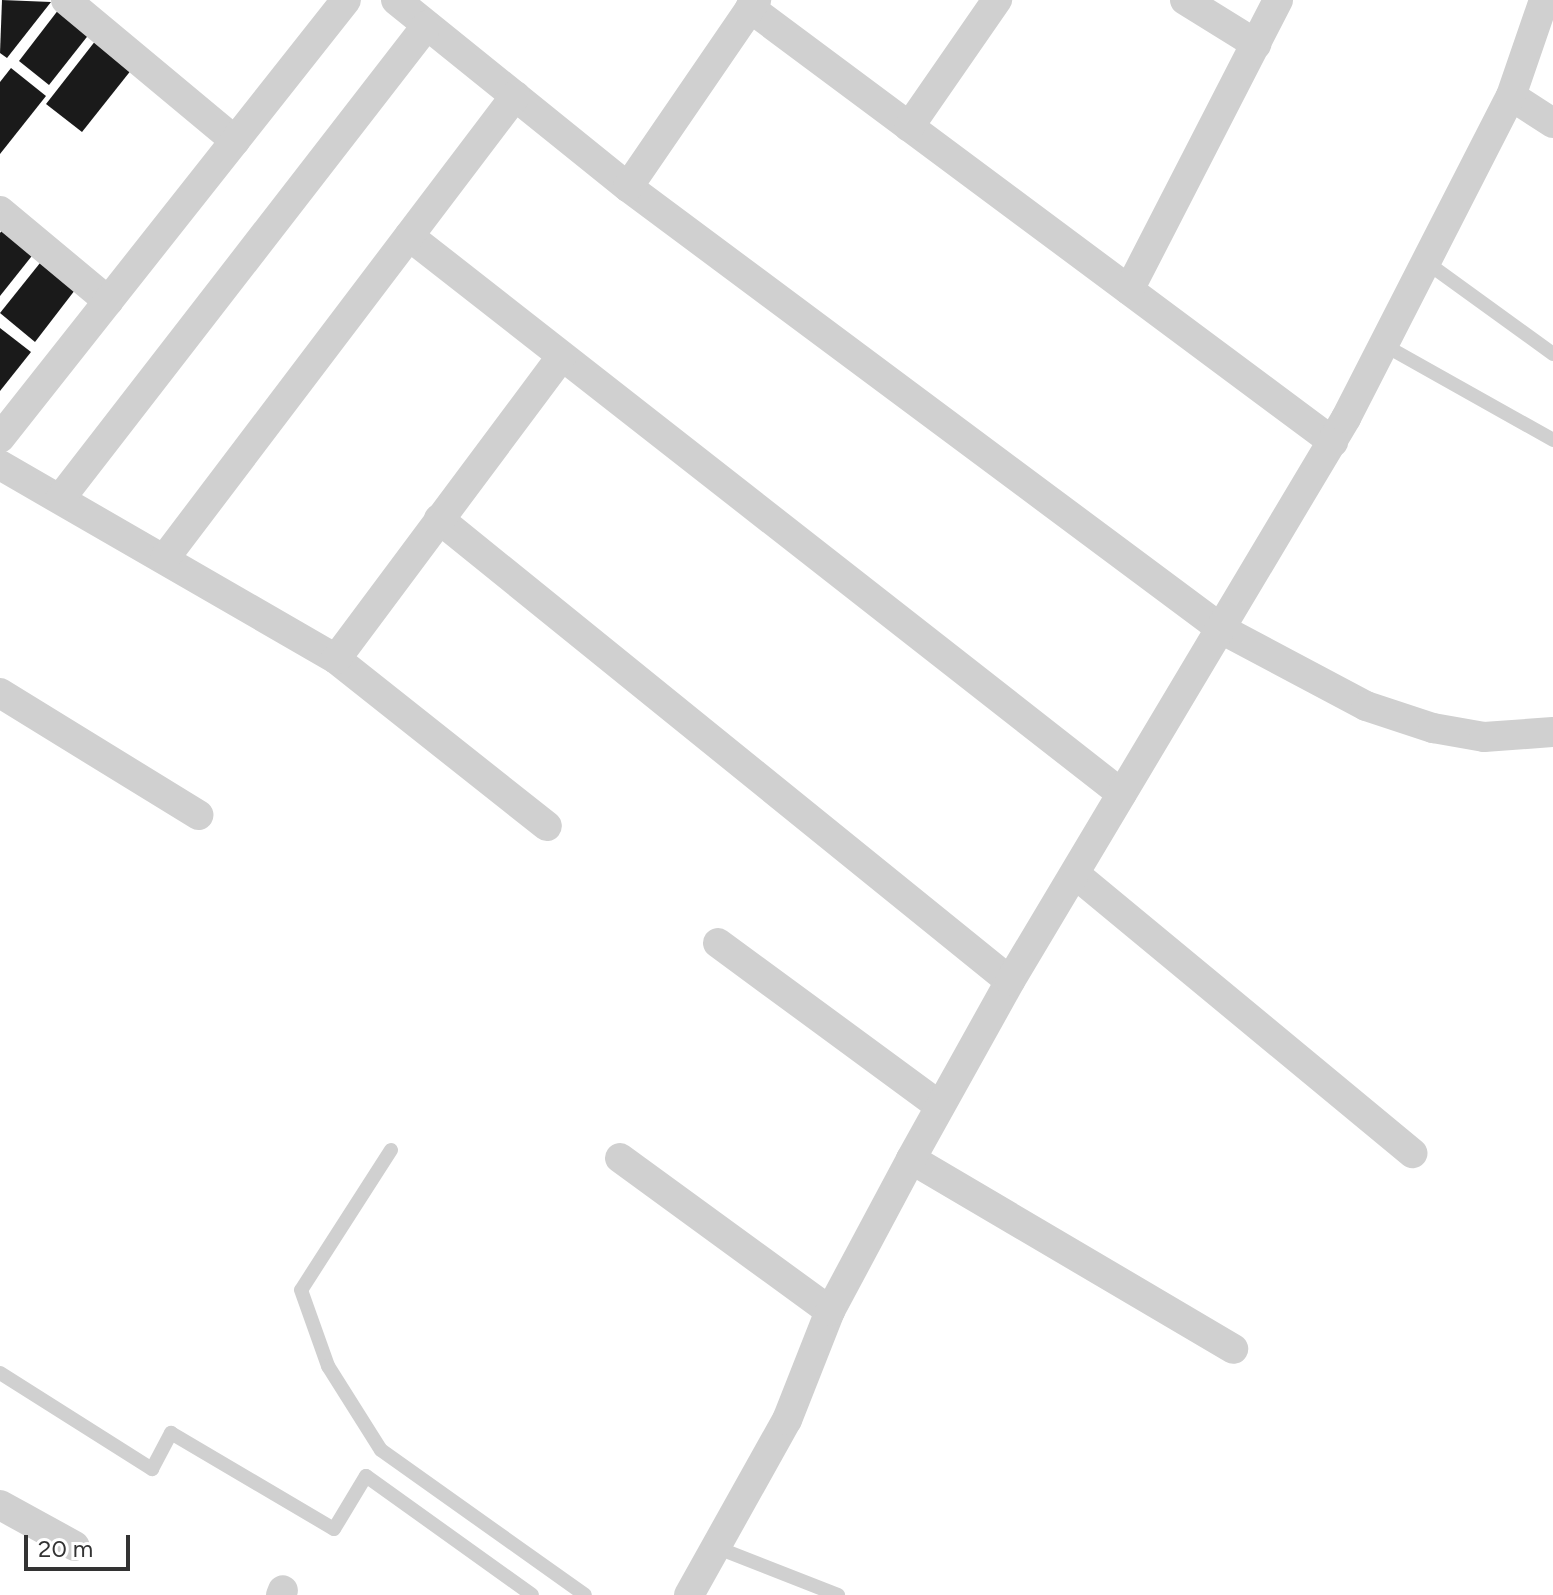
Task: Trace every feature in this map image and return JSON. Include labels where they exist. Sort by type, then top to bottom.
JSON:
[{"type":"street","points":[[66,0],[235,141]]},
{"type":"street","points":[[0,438],[346,0]]},
{"type":"street","points":[[396,0],[628,187],[1223,630],[1366,706],[1433,728],[1484,737],[1553,732]]},
{"type":"street","points":[[909,127],[997,0]]},
{"type":"street","points":[[1185,0],[1256,44]]},
{"type":"street","points":[[1129,290],[1278,0]]},
{"type":"street","points":[[689,1595],[787,1420],[830,1311],[940,1106],[1010,981],[1333,442],[1511,96],[1544,0]]},
{"type":"street","points":[[628,187],[753,4],[909,127],[1333,442]]},
{"type":"street","points":[[60,499],[427,25]]},
{"type":"street","points":[[165,558],[515,96]]},
{"type":"street","points":[[1511,96],[1553,123]]},
{"type":"street","points":[[0,211],[108,301]]},
{"type":"street","points":[[409,236],[1122,794]]},
{"type":"street","points":[[336,659],[561,357]]},
{"type":"street","points":[[0,465],[336,659],[547,826]]},
{"type":"street","points":[[439,519],[1010,981]]},
{"type":"street","points":[[0,693],[198,815]]},
{"type":"street","points":[[1075,874],[1412,1153]]},
{"type":"street","points":[[718,943],[940,1106]]},
{"type":"street","points":[[620,1158],[830,1311]]},
{"type":"street","points":[[911,1159],[1233,1349]]},
{"type":"street","points":[[0,1505],[75,1546]]},
{"type":"lane","points":[[1426,262],[1553,354]]},
{"type":"lane","points":[[1384,345],[1553,440]]},
{"type":"lane","points":[[391,1150],[301,1290],[328,1366],[381,1450],[585,1595]]},
{"type":"lane","points":[[0,1373],[152,1469],[171,1433],[334,1529],[366,1476],[532,1595]]},
{"type":"lane","points":[[718,1548],[838,1595]]},
{"type":"building","points":[[2,0],[51,2],[7,58],[0,53]]},
{"type":"building","points":[[59,9],[90,33],[49,85],[19,61]]},
{"type":"building","points":[[96,40],[132,69],[82,132],[46,104]]},
{"type":"building","points":[[11,68],[46,96],[0,154],[0,82]]},
{"type":"building","points":[[4,228],[35,252],[0,296],[0,233]]},
{"type":"building","points":[[40,263],[75,290],[35,342],[0,313]]},
{"type":"building","points":[[0,328],[31,352],[0,391]]}]
